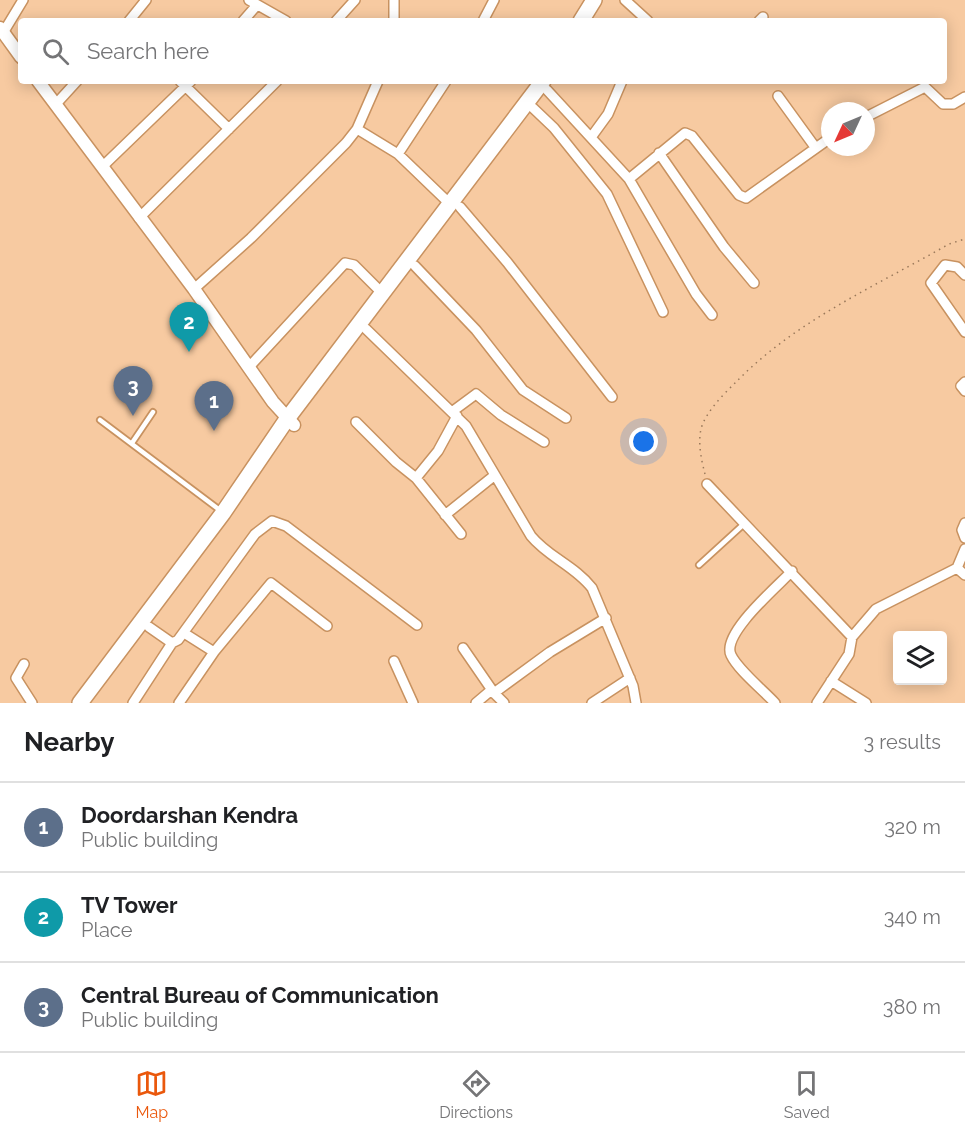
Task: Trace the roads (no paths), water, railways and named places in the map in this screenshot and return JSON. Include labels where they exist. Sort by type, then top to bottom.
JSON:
[{"type":"main road","points":[[583,18],[594,0]]},
{"type":"main road","points":[[592,18],[602,0]]},
{"type":"main road","points":[[91,703],[149,627],[383,294],[533,108],[548,84]]},
{"type":"main road","points":[[80,703],[291,422],[415,266],[455,206],[548,84]]},
{"type":"street","points":[[18,53],[2,30],[23,0]]},
{"type":"street","points":[[131,18],[146,0]]},
{"type":"street","points":[[339,18],[355,0]]},
{"type":"street","points":[[394,0],[394,18]]},
{"type":"street","points":[[485,18],[494,0]]},
{"type":"street","points":[[625,0],[645,18]]},
{"type":"street","points":[[245,18],[253,2],[281,18]]},
{"type":"street","points":[[41,84],[291,422]]},
{"type":"street","points":[[56,104],[74,84]]},
{"type":"street","points":[[102,167],[184,84]]},
{"type":"street","points":[[186,84],[229,129]]},
{"type":"street","points":[[139,218],[274,84]]},
{"type":"street","points":[[194,289],[251,238],[357,129],[377,84]]},
{"type":"street","points":[[398,154],[444,84]]},
{"type":"street","points":[[548,84],[629,179],[696,294],[712,315]]},
{"type":"street","points":[[592,136],[608,114],[621,84]]},
{"type":"street","points":[[875,112],[925,87],[943,104],[953,105],[965,97]]},
{"type":"street","points":[[778,96],[815,147]]},
{"type":"street","points":[[533,108],[554,128],[607,194],[663,312]]},
{"type":"street","points":[[357,129],[398,154],[455,206],[507,262],[612,397]]},
{"type":"street","points":[[629,179],[676,138],[685,133],[739,195],[746,198],[821,143]]},
{"type":"street","points":[[659,153],[724,247],[754,283]]},
{"type":"street","points":[[249,367],[345,263],[354,265],[383,294]]},
{"type":"street","points":[[965,275],[957,267],[945,265],[931,283],[965,332]]},
{"type":"street","points":[[415,266],[476,330],[523,390],[566,418]]},
{"type":"street","points":[[366,329],[455,413],[473,436],[535,541],[586,581],[606,618],[630,678],[636,703]]},
{"type":"street","points":[[965,382],[961,386],[965,391]]},
{"type":"street","points":[[416,478],[438,452],[455,413],[476,394],[501,415],[544,442]]},
{"type":"street","points":[[356,422],[396,462],[416,478],[461,534]]},
{"type":"street","points":[[445,515],[495,475]]},
{"type":"street","points":[[707,484],[792,571],[852,637]]},
{"type":"street","points":[[133,703],[172,643],[184,633],[255,534],[272,521],[286,526],[417,626]]},
{"type":"street","points":[[965,522],[962,530],[965,538]]},
{"type":"street","points":[[817,703],[849,654],[852,637],[876,609],[957,568],[965,549]]},
{"type":"street","points":[[957,568],[965,575]]},
{"type":"street","points":[[775,703],[730,654],[729,644],[742,623],[792,571]]},
{"type":"street","points":[[179,703],[214,652],[271,583],[327,626]]},
{"type":"street","points":[[476,703],[485,695],[494,693],[550,652],[606,618]]},
{"type":"street","points":[[149,627],[172,643]]},
{"type":"street","points":[[184,633],[214,652]]},
{"type":"street","points":[[463,648],[494,693],[504,703]]},
{"type":"street","points":[[394,661],[413,703]]},
{"type":"street","points":[[24,664],[16,678],[32,703]]},
{"type":"street","points":[[592,703],[630,678]]},
{"type":"street","points":[[831,681],[866,703]]},
{"type":"lane","points":[[132,443],[153,412]]},
{"type":"lane","points":[[100,420],[223,513]]},
{"type":"lane","points":[[699,565],[745,523]]},
{"type":"place","name":"TV Tower","points":[[189,352]]},
{"type":"place","name":"Central Bureau of Communication","points":[[133,416]]},
{"type":"place","name":"Doordarshan Kendra","points":[[214,431]]}]
